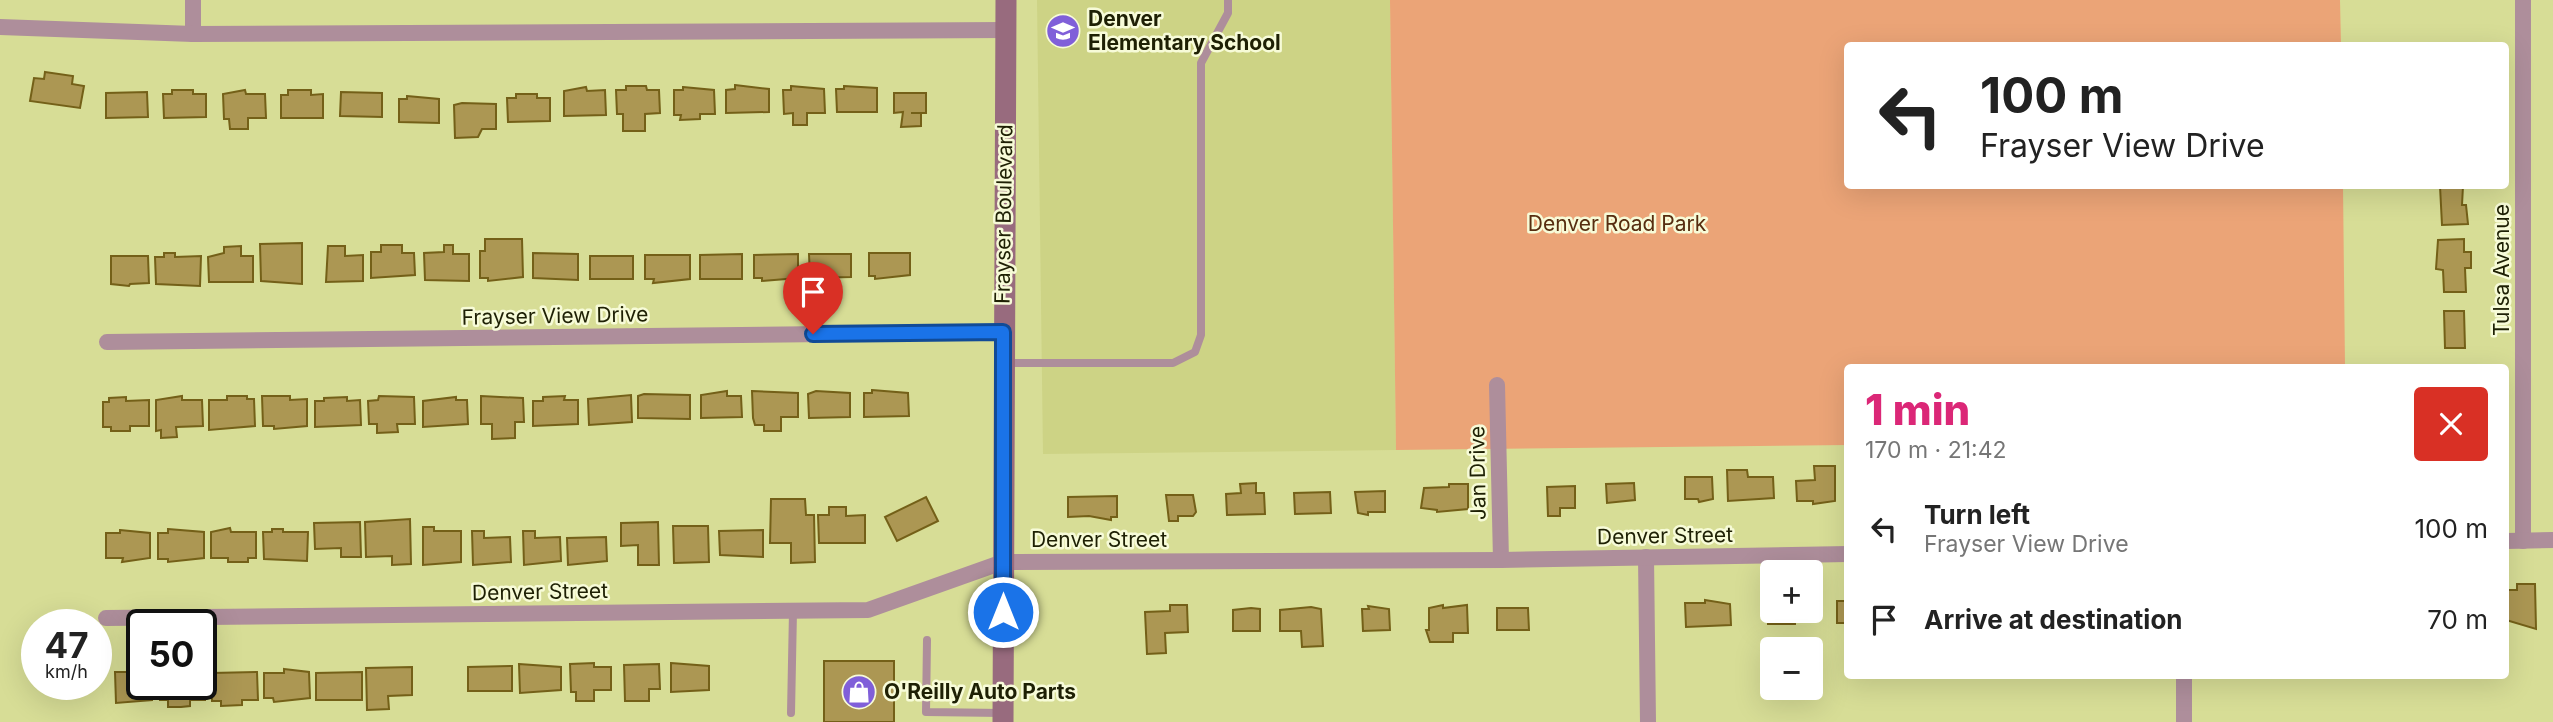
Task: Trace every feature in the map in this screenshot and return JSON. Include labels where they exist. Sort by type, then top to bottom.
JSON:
[{"type":"main road","name":"Frayser Boulevard","points":[[1003,718],[1006,0]]},
{"type":"street","points":[[193,0],[193,34]]},
{"type":"street","name":"Tulsa Avenue","points":[[2523,0],[2523,541]]},
{"type":"street","points":[[0,27],[193,34],[1006,30]]},
{"type":"street","name":"Frayser View Drive","points":[[107,342],[1003,332]]},
{"type":"street","name":"Jan Drive","points":[[1497,385],[1501,560]]},
{"type":"street","points":[[2509,541],[2553,540]]},
{"type":"street","name":"Denver Street","points":[[112,618],[868,610],[1003,562],[1501,560],[1844,554]]},
{"type":"street","points":[[1646,557],[1648,722]]},
{"type":"street","points":[[2184,679],[2185,722]]},
{"type":"lane","points":[[1003,363],[1173,363],[1195,352],[1201,335],[1201,63],[1228,13],[1228,0]]},
{"type":"lane","points":[[791,713],[793,611]]},
{"type":"lane","points":[[926,640],[926,712],[1003,718]]},
{"type":"shaded area","points":[[1037,0],[1390,0],[1396,450],[1043,454]]},
{"type":"green space","name":"Denver Road Park","points":[[1390,0],[2340,0],[2341,42],[1844,42],[1844,189],[2343,189],[2345,364],[1844,364],[1844,445],[1396,450]]},
{"type":"building","points":[[45,72],[73,76],[72,84],[84,86],[80,108],[30,101],[34,78],[44,79]]},
{"type":"building","points":[[735,85],[769,89],[769,112],[726,113],[726,90],[735,89]]},
{"type":"building","points":[[626,86],[646,86],[647,90],[659,90],[660,113],[645,114],[645,131],[623,131],[623,114],[617,114],[616,90],[626,90]]},
{"type":"building","points":[[791,86],[824,89],[825,113],[807,113],[807,125],[793,125],[793,113],[784,114],[783,90],[791,90]]},
{"type":"building","points":[[844,86],[877,88],[877,112],[837,112],[836,89],[844,89]]},
{"type":"building","points":[[586,87],[587,91],[605,90],[606,115],[564,116],[564,91]]},
{"type":"building","points":[[683,87],[714,90],[715,114],[700,114],[700,119],[680,120],[681,115],[674,115],[674,90],[683,90]]},
{"type":"building","points":[[172,90],[193,90],[193,94],[206,94],[206,117],[164,118],[163,94],[172,94]]},
{"type":"building","points":[[245,90],[246,94],[265,94],[266,118],[248,118],[248,129],[230,129],[229,119],[224,119],[223,94]]},
{"type":"building","points":[[288,90],[311,90],[311,95],[323,94],[323,118],[281,118],[281,95],[288,95]]},
{"type":"building","points":[[147,92],[148,117],[106,118],[106,93]]},
{"type":"building","points":[[341,92],[382,93],[382,117],[340,116]]},
{"type":"building","points":[[894,93],[926,93],[926,113],[921,113],[921,126],[901,127],[903,112],[894,113]]},
{"type":"building","points":[[516,94],[537,94],[537,98],[550,98],[550,121],[508,122],[507,98],[516,98]]},
{"type":"building","points":[[407,96],[439,99],[439,123],[399,122],[399,99],[407,99]]},
{"type":"building","points":[[496,104],[496,129],[482,129],[478,137],[455,138],[454,105]]},
{"type":"building","points":[[2440,189],[2463,189],[2462,205],[2466,205],[2468,224],[2442,225]]},
{"type":"building","points":[[485,239],[522,239],[523,277],[488,281],[488,278],[480,278],[480,251],[485,251]]},
{"type":"building","points":[[2464,239],[2464,252],[2471,252],[2471,268],[2465,268],[2466,292],[2444,292],[2443,270],[2436,269],[2438,240]]},
{"type":"building","points":[[302,243],[302,284],[261,281],[260,244]]},
{"type":"building","points":[[381,245],[402,245],[402,253],[414,253],[415,275],[371,278],[371,252],[381,252]]},
{"type":"building","points":[[444,245],[453,245],[453,254],[469,254],[469,281],[425,280],[424,253],[444,252]]},
{"type":"building","points":[[241,246],[241,256],[253,256],[253,282],[209,282],[208,257],[224,253],[224,247]]},
{"type":"building","points":[[328,246],[345,246],[345,256],[363,255],[363,281],[326,282]]},
{"type":"building","points":[[164,253],[175,253],[175,257],[201,256],[200,286],[156,284],[155,257],[164,257]]},
{"type":"building","points":[[533,253],[578,254],[578,280],[533,278]]},
{"type":"building","points":[[869,253],[910,253],[910,275],[875,279],[875,276],[869,276]]},
{"type":"building","points":[[742,254],[742,279],[700,279],[700,255]]},
{"type":"building","points":[[798,254],[798,278],[762,281],[762,278],[754,278],[754,255]]},
{"type":"building","points":[[809,254],[851,254],[851,277],[810,278]]},
{"type":"building","points":[[645,255],[690,255],[690,279],[653,283],[654,279],[645,279]]},
{"type":"building","points":[[111,256],[148,256],[149,283],[129,286],[111,284]]},
{"type":"building","points":[[590,256],[633,256],[633,279],[590,279]]},
{"type":"building","points":[[2444,311],[2464,311],[2465,348],[2445,348]]},
{"type":"building","points":[[872,390],[908,393],[909,416],[864,417],[864,393],[872,393]]},
{"type":"building","points":[[727,391],[727,396],[741,396],[742,417],[701,418],[701,395]]},
{"type":"building","points":[[752,391],[798,393],[798,417],[781,417],[781,431],[764,431],[764,425],[755,425]]},
{"type":"building","points":[[816,391],[850,393],[850,417],[809,418],[808,394]]},
{"type":"building","points":[[631,395],[632,422],[589,425],[588,399]]},
{"type":"building","points":[[690,395],[690,419],[638,418],[638,396]]},
{"type":"building","points":[[182,396],[182,400],[202,400],[203,426],[176,427],[177,437],[161,438],[161,430],[156,431],[156,400]]},
{"type":"building","points":[[227,396],[247,396],[247,399],[254,399],[255,426],[209,430],[209,400],[227,400]]},
{"type":"building","points":[[262,396],[290,396],[290,400],[307,399],[307,426],[274,429],[274,426],[263,426]]},
{"type":"building","points":[[379,396],[414,397],[415,424],[397,424],[398,432],[377,433],[377,424],[369,424],[368,401],[378,400]]},
{"type":"building","points":[[481,396],[523,398],[524,422],[515,422],[515,438],[492,439],[492,424],[481,424]]},
{"type":"building","points":[[565,396],[564,400],[578,400],[578,424],[533,426],[533,401],[543,401],[543,397]]},
{"type":"building","points":[[126,397],[126,401],[149,400],[149,426],[130,426],[130,431],[111,431],[111,427],[103,427],[103,402],[109,402],[109,398]]},
{"type":"building","points":[[347,397],[347,401],[360,400],[361,425],[315,427],[315,401]]},
{"type":"building","points":[[456,397],[456,400],[467,400],[468,424],[423,427],[423,401]]},
{"type":"building","points":[[1814,466],[1835,466],[1835,501],[1813,504],[1813,501],[1797,501],[1796,481],[1815,480]]},
{"type":"building","points":[[1727,470],[1747,470],[1748,477],[1773,477],[1774,498],[1728,501]]},
{"type":"building","points":[[1685,477],[1712,477],[1713,499],[1699,502],[1698,499],[1685,499]]},
{"type":"building","points":[[1256,483],[1256,493],[1264,493],[1265,514],[1227,515],[1226,494],[1241,493],[1240,484]]},
{"type":"building","points":[[1634,483],[1635,500],[1607,503],[1606,484]]},
{"type":"building","points":[[1449,484],[1468,484],[1468,509],[1437,512],[1421,508],[1424,488],[1449,487]]},
{"type":"building","points":[[1575,486],[1575,508],[1560,508],[1560,516],[1548,516],[1547,487]]},
{"type":"building","points":[[1385,491],[1385,512],[1368,512],[1368,515],[1358,513],[1355,492]]},
{"type":"building","points":[[1330,492],[1331,513],[1295,514],[1294,493]]},
{"type":"building","points":[[1166,495],[1193,495],[1196,512],[1193,516],[1178,516],[1178,521],[1169,521]]},
{"type":"building","points":[[1117,496],[1117,517],[1111,517],[1111,520],[1089,516],[1068,517],[1068,497]]},
{"type":"building","points":[[926,497],[938,521],[897,541],[885,517]]},
{"type":"building","points":[[771,499],[805,499],[806,515],[814,515],[815,562],[791,563],[791,543],[770,543]]},
{"type":"building","points":[[829,507],[846,507],[846,516],[865,515],[865,543],[819,543],[818,515],[829,515]]},
{"type":"building","points":[[410,519],[411,564],[392,565],[392,556],[366,557],[365,522]]},
{"type":"building","points":[[360,522],[361,557],[341,557],[341,548],[315,549],[314,523]]},
{"type":"building","points":[[658,522],[659,565],[638,565],[638,545],[621,546],[621,523]]},
{"type":"building","points":[[673,526],[708,526],[709,562],[674,563]]},
{"type":"building","points":[[423,527],[434,527],[434,531],[461,531],[461,562],[423,565]]},
{"type":"building","points":[[230,528],[231,532],[256,532],[256,558],[248,558],[248,562],[228,562],[228,558],[211,558],[211,532]]},
{"type":"building","points":[[168,529],[204,532],[204,558],[168,562],[168,559],[158,559],[158,533],[168,533]]},
{"type":"building","points":[[272,529],[308,532],[307,561],[264,559],[263,532],[272,532]]},
{"type":"building","points":[[120,530],[150,533],[150,558],[122,562],[123,558],[106,558],[106,533],[120,533]]},
{"type":"building","points":[[763,530],[763,557],[720,555],[719,531]]},
{"type":"building","points":[[472,531],[484,531],[484,538],[510,537],[511,562],[473,565]]},
{"type":"building","points":[[523,531],[535,531],[535,538],[560,537],[561,561],[524,565]]},
{"type":"building","points":[[606,537],[607,561],[568,565],[567,538]]},
{"type":"building","points":[[2517,584],[2535,584],[2536,629],[2509,621],[2509,590],[2517,590]]},
{"type":"building","points":[[1705,600],[1730,604],[1731,625],[1686,627],[1685,603],[1705,603]]},
{"type":"building","points":[[1837,601],[1844,601],[1844,623],[1837,623]]},
{"type":"building","points":[[1170,605],[1187,605],[1188,632],[1165,633],[1166,653],[1147,654],[1145,612],[1170,611]]},
{"type":"building","points":[[1443,605],[1443,608],[1467,605],[1468,633],[1453,633],[1453,642],[1430,642],[1426,630],[1429,630],[1429,608]]},
{"type":"building","points":[[1368,606],[1389,609],[1390,630],[1363,631],[1362,609],[1369,609]]},
{"type":"building","points":[[1311,607],[1321,609],[1323,646],[1302,647],[1301,631],[1280,631],[1280,610]]},
{"type":"building","points":[[1497,608],[1528,608],[1529,630],[1497,630]]},
{"type":"building","points":[[1260,609],[1260,631],[1233,631],[1233,610]]},
{"type":"building","name":"O'Reilly Auto Parts","points":[[824,661],[894,661],[894,722],[824,722]]},
{"type":"building","points":[[594,663],[594,667],[611,667],[611,690],[594,690],[594,701],[576,701],[576,692],[571,692],[570,664]]},
{"type":"building","points":[[671,663],[709,666],[709,690],[671,692]]},
{"type":"building","points":[[519,664],[561,667],[561,690],[520,693]]},
{"type":"building","points":[[659,664],[660,689],[649,689],[649,701],[625,701],[624,665]]},
{"type":"building","points":[[512,666],[512,691],[468,691],[468,667]]},
{"type":"building","points":[[412,667],[412,695],[388,696],[389,709],[367,710],[366,668]]},
{"type":"building","points":[[284,669],[309,672],[310,698],[274,702],[273,698],[264,698],[264,673],[284,673]]},
{"type":"building","points":[[115,672],[126,672],[126,700],[152,700],[116,703]]},
{"type":"building","points":[[257,672],[258,700],[242,700],[242,705],[221,706],[221,701],[212,701],[217,700],[217,673]]},
{"type":"building","points":[[362,672],[362,700],[316,700],[316,673]]},
{"type":"building","points":[[168,700],[190,700],[190,706],[168,707]]},
{"type":"place","name":"Denver Elementary School","points":[[1063,31]]},
{"type":"place","name":"O'Reilly Auto Parts","points":[[859,692]]},
{"type":"route","points":[[813,334],[1003,332],[1003,612]]}]
